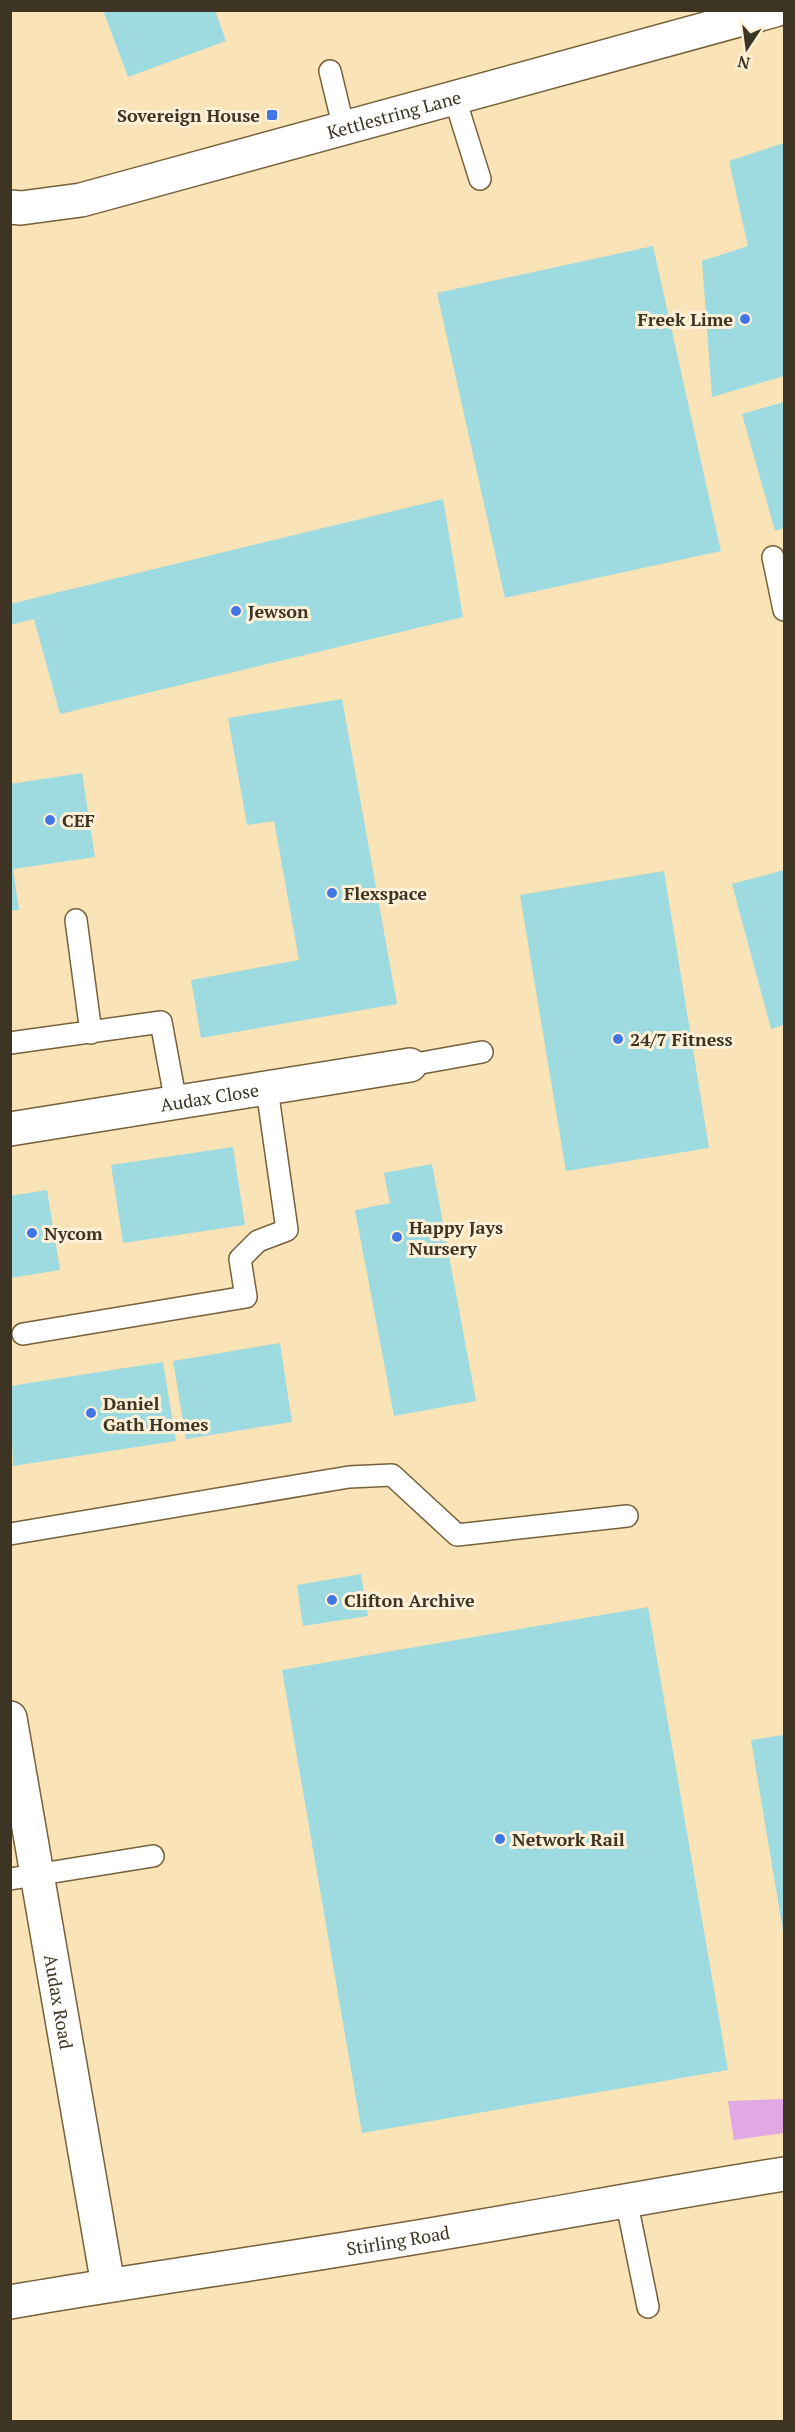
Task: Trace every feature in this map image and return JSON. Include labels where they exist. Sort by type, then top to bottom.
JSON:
[{"type":"street","name":"Kettlestring Lane","points":[[10,207],[21,208],[81,200],[775,10]]},
{"type":"street","name":"Audax Close","points":[[10,1129],[410,1065]]},
{"type":"street","name":"Audax Road","points":[[10,1718],[24,1877],[108,2285]]},
{"type":"street","name":"Stirling Road","points":[[10,2302],[370,2245],[626,2199],[784,2174]]},
{"type":"lane","points":[[330,71],[344,129]]},
{"type":"lane","points":[[455,99],[480,179]]},
{"type":"lane","points":[[773,557],[784,610]]},
{"type":"lane","points":[[76,921],[91,1034]]},
{"type":"lane","points":[[10,1043],[91,1034],[160,1022],[176,1103]]},
{"type":"lane","points":[[410,1065],[482,1052]]},
{"type":"lane","points":[[23,1334],[246,1297],[240,1259],[258,1240],[287,1230],[267,1089]]},
{"type":"lane","points":[[10,1534],[349,1477],[392,1475],[457,1535],[627,1516]]},
{"type":"lane","points":[[24,1877],[153,1856]]},
{"type":"lane","points":[[626,2199],[648,2307]]},
{"type":"shaded area","points":[[784,2099],[784,2133],[734,2140],[728,2101]]},
{"type":"building","points":[[103,10],[215,10],[226,41],[128,77]]},
{"type":"building","name":"Freek Lime","points":[[784,143],[784,376],[712,397],[702,261],[748,246],[729,161]]},
{"type":"building","points":[[653,246],[721,551],[505,598],[437,293]]},
{"type":"building","points":[[784,402],[784,528],[775,531],[742,414]]},
{"type":"building","name":"Jewson","points":[[443,499],[463,617],[60,714],[34,619],[10,625],[10,604]]},
{"type":"building","name":"Flexspace","points":[[342,699],[397,1004],[201,1038],[191,980],[299,960],[274,821],[247,825],[228,718]]},
{"type":"building","name":"CEF","points":[[82,773],[95,857],[13,869],[19,910],[10,911],[10,784]]},
{"type":"building","points":[[784,870],[784,1025],[771,1029],[732,884]]},
{"type":"building","name":"24/7 Fitness","points":[[664,871],[709,1148],[566,1171],[520,895]]},
{"type":"building","points":[[233,1147],[245,1225],[123,1243],[111,1165]]},
{"type":"building","points":[[432,1164],[476,1401],[394,1416],[355,1210],[390,1203],[384,1173]]},
{"type":"building","name":"Nycom","points":[[47,1190],[60,1270],[10,1278],[10,1196]]},
{"type":"building","points":[[280,1343],[292,1422],[186,1439],[173,1361]]},
{"type":"building","name":"Daniel Gath Homes","points":[[163,1362],[176,1441],[13,1466],[10,1386]]},
{"type":"building","name":"Clifton Archive","points":[[361,1574],[368,1616],[303,1626],[297,1585]]},
{"type":"building","name":"Network Rail","points":[[648,1607],[728,2070],[362,2133],[282,1670]]},
{"type":"building","points":[[784,1735],[784,1930],[783,1931],[751,1740]]},
{"type":"place","name":"Sovereign House","points":[[272,115]]},
{"type":"place","name":"Freek Lime","points":[[745,319]]},
{"type":"place","name":"Jewson","points":[[236,611]]},
{"type":"place","name":"CEF","points":[[50,820]]},
{"type":"place","name":"Flexspace","points":[[332,893]]},
{"type":"place","name":"24/7 Fitness","points":[[618,1039]]},
{"type":"place","name":"Nycom","points":[[32,1233]]},
{"type":"place","name":"Happy Jays Nursery","points":[[397,1237]]},
{"type":"place","name":"Daniel Gath Homes","points":[[91,1413]]},
{"type":"place","name":"Clifton Archive","points":[[332,1600]]},
{"type":"place","name":"Network Rail","points":[[500,1839]]}]
